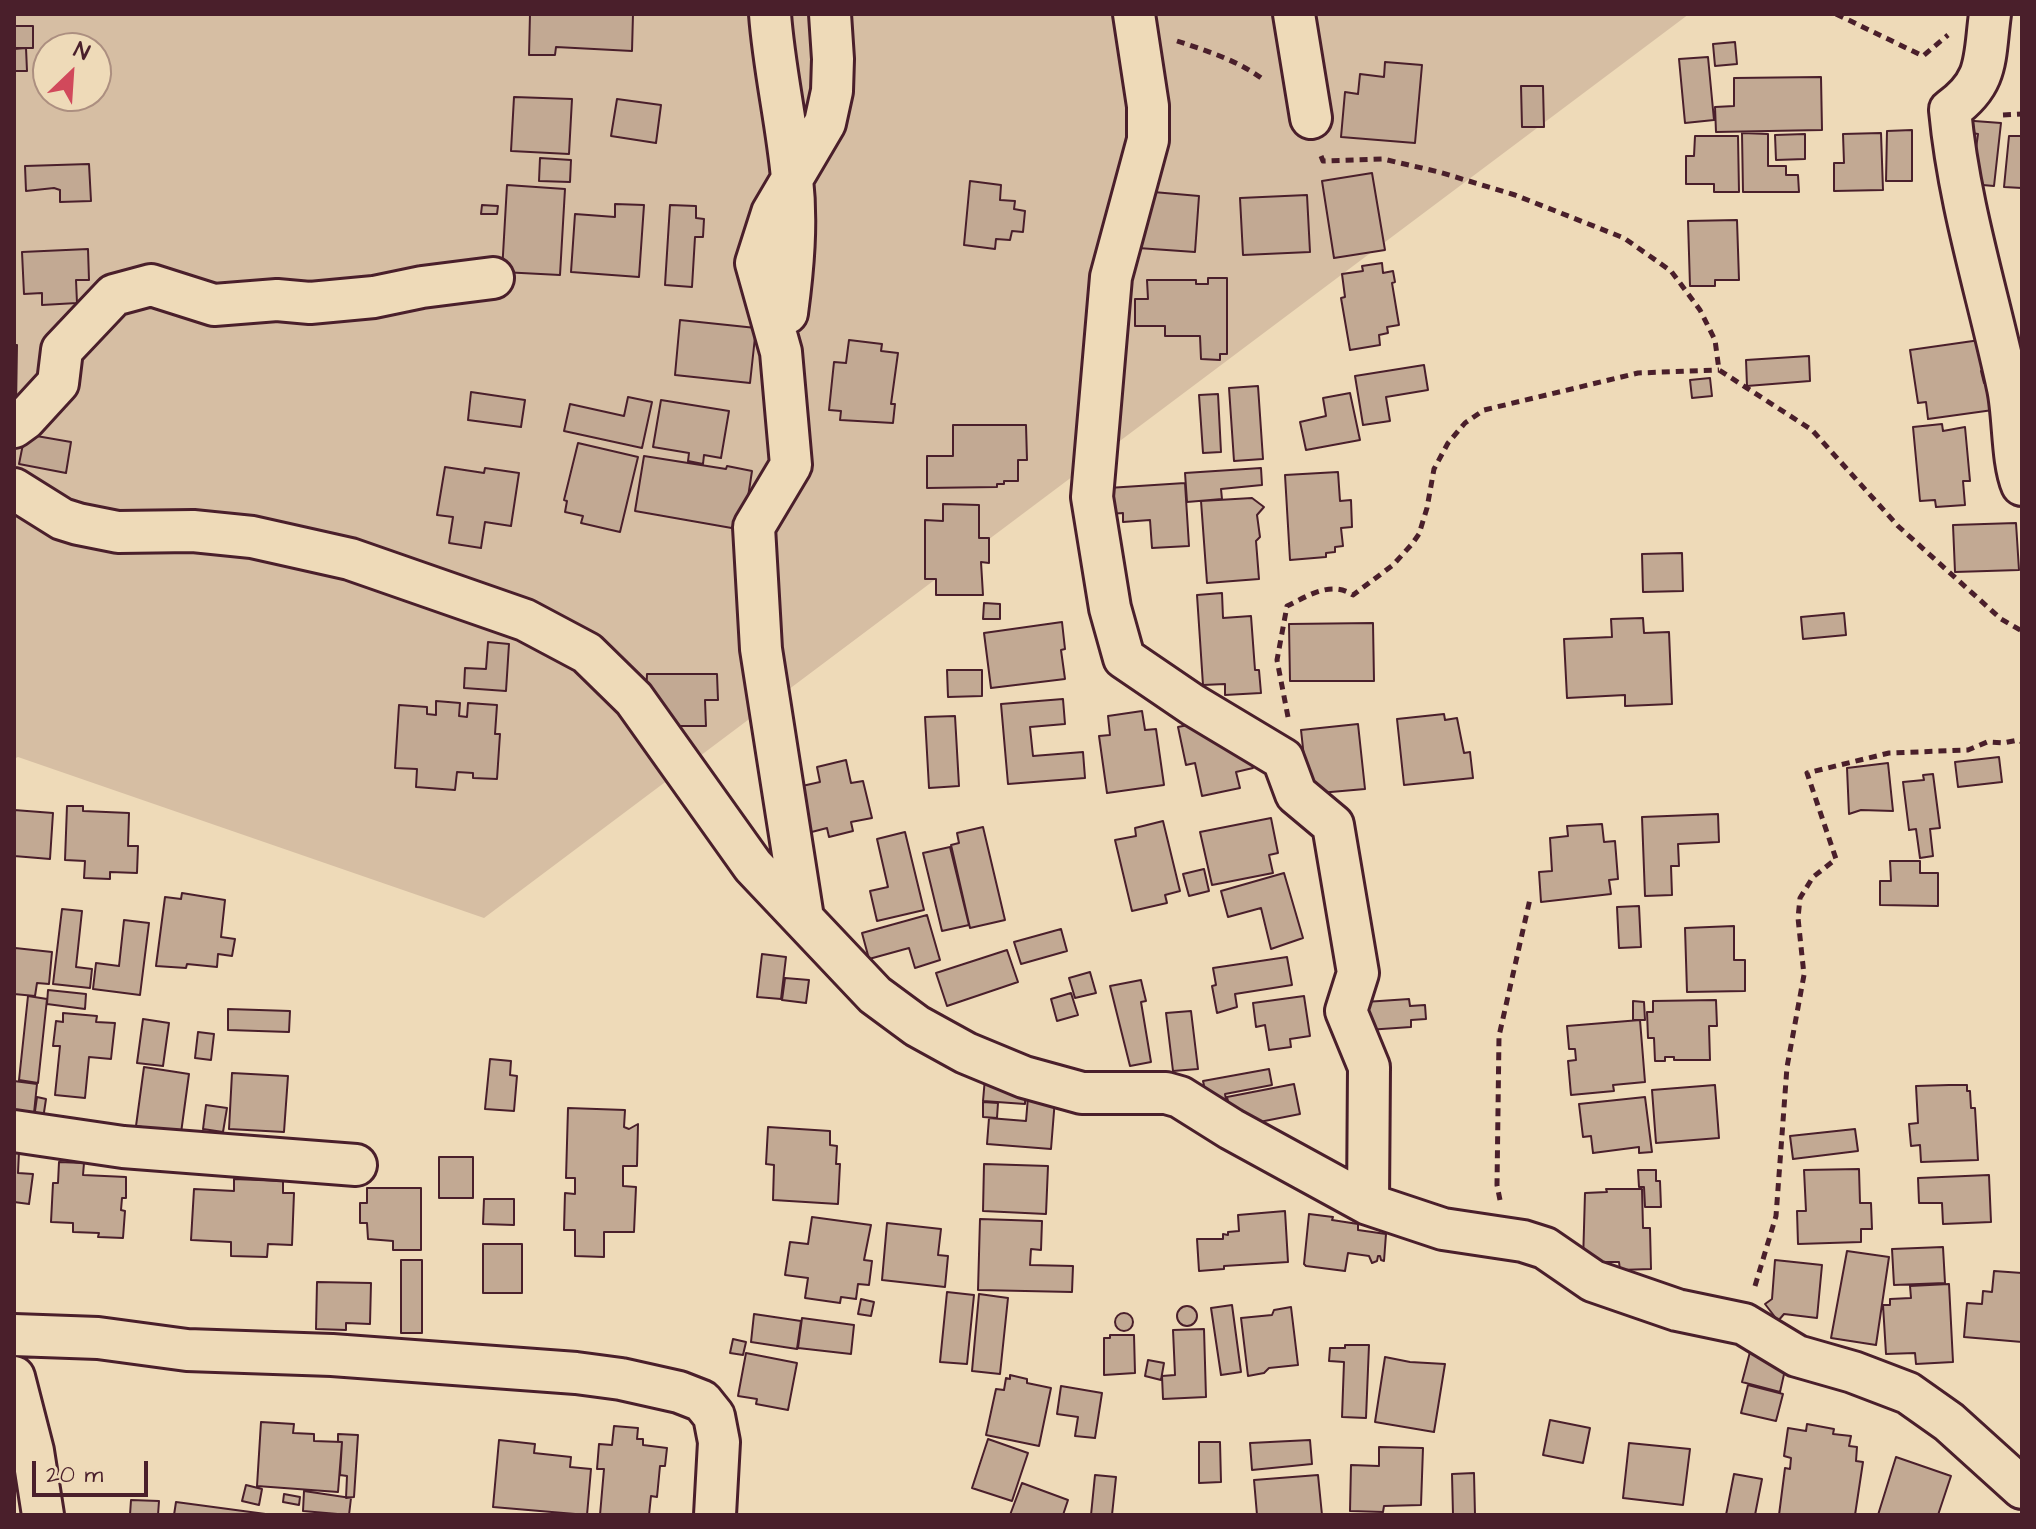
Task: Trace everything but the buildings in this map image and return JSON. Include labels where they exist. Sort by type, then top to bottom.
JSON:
[{"type":"street","points":[[770,14],[792,179],[794,260],[787,313]]},
{"type":"street","points":[[803,918],[761,649],[754,527],[791,465],[781,352],[756,263],[772,213],[825,123],[833,59],[830,14]]},
{"type":"street","points":[[1294,14],[1311,118]]},
{"type":"street","points":[[1134,20],[1148,106],[1148,140],[1111,277],[1092,497],[1110,608],[1124,658],[1193,705],[1283,759],[1296,794],[1333,825],[1358,973],[1346,1011],[1369,1067],[1368,1204]]},
{"type":"street","points":[[1972,22],[1981,78],[1970,96],[1950,110],[1960,191],[1996,330],[2012,408],[2022,485]]},
{"type":"street","points":[[14,427],[58,383],[62,350],[114,295],[151,285],[214,305],[277,300],[310,303],[374,297],[493,278]]},
{"type":"street","points":[[14,489],[62,519],[78,524],[118,532],[193,531],[252,537],[350,559],[525,620],[587,653],[634,699],[753,866],[875,995],[917,1026],[966,1053],[1024,1077],[1082,1093],[1166,1093],[1180,1097],[1231,1129],[1368,1204],[1443,1229],[1510,1239],[1545,1248],[1593,1281],[1677,1310],[1744,1324],[1797,1356],[1853,1372],[1908,1393],[1949,1422],[2022,1488]]},
{"type":"street","points":[[14,1131],[123,1147],[356,1165]]},
{"type":"street","points":[[14,1335],[98,1338],[187,1350],[332,1355],[576,1373],[679,1392],[702,1401],[714,1416],[719,1442],[715,1515]]},
{"type":"street","points":[[14,1377],[33,1451],[43,1515]]},
{"type":"path","points":[[1836,14],[1923,56],[1972,22]]},
{"type":"path","points":[[1134,20],[1256,74],[1311,118],[1323,161],[1383,159],[1439,172],[1515,195],[1624,238],[1671,271],[1700,310],[1715,340],[1719,370]]},
{"type":"path","points":[[1290,726],[1277,660],[1287,606],[1323,589],[1344,589],[1353,595],[1393,565],[1419,534],[1434,469],[1448,443],[1465,423],[1484,410],[1507,403],[1638,373],[1719,370],[1812,430],[1857,483],[1926,552],[2001,619],[2022,631]]},
{"type":"path","points":[[1744,1324],[1776,1216],[1787,1067],[1804,975],[1798,918],[1800,898],[1813,877],[1836,859],[1807,773],[1889,753],[1968,750],[1987,742],[2022,742]]},
{"type":"path","points":[[1510,1239],[1497,1185],[1499,1036],[1530,899]]},
{"type":"shaded area","points":[[14,14],[1689,14],[484,918],[18,757],[14,759]]}]
